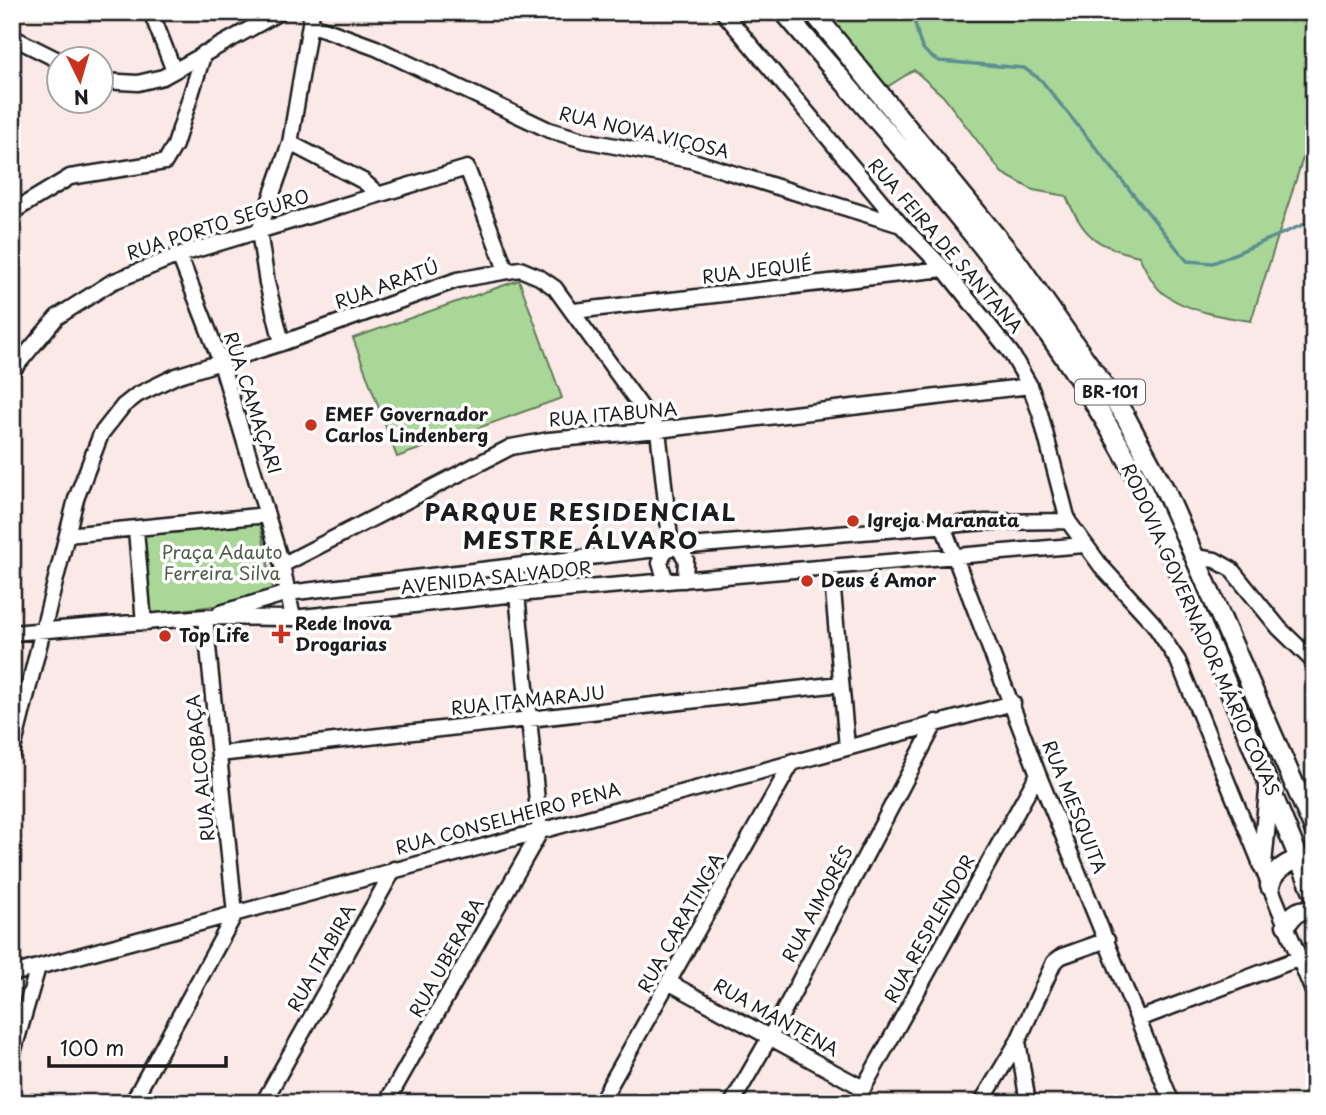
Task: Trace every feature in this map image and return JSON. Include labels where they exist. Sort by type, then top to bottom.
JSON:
[{"type":"main road","name":"RODOVIA GOVERNADOR MÁRIO COVAS","points":[[784,12],[995,261],[1078,378],[1128,462],[1161,532],[1270,787],[1307,860],[1314,894]]},
{"type":"main road","name":"RODOVIA GOVERNADOR MÁRIO COVAS","points":[[813,12],[1017,262],[1062,322],[1140,442],[1195,557],[1314,829]]},
{"type":"main road","points":[[1262,864],[1270,787]]},
{"type":"main road","points":[[1270,886],[1278,871],[1307,860]]},
{"type":"main road","points":[[1286,925],[1295,913],[1304,909],[1314,911]]},
{"type":"street","points":[[150,12],[174,71]]},
{"type":"street","points":[[116,82],[138,83],[174,71],[280,12]]},
{"type":"street","name":"RUA FEIRA DE SANTANA","points":[[723,12],[901,225],[944,268],[1011,353],[1030,386],[1068,521],[1084,545],[1168,642],[1191,690],[1314,994]]},
{"type":"street","points":[[282,342],[267,283],[259,231],[290,143],[311,18]]},
{"type":"street","name":"RUA NOVA VIÇOSA","points":[[311,18],[549,130],[583,140],[690,160],[901,225]]},
{"type":"street","points":[[12,37],[46,54]]},
{"type":"street","points":[[12,212],[70,177],[165,162],[175,145],[204,53]]},
{"type":"street","points":[[290,143],[363,181],[377,193]]},
{"type":"street","name":"RUA PORTO SEGURO","points":[[12,371],[33,344],[66,311],[112,282],[179,256],[377,193],[467,168],[506,270]]},
{"type":"street","name":"RUA CAMAÇARI","points":[[179,256],[220,360],[282,565]]},
{"type":"street","name":"RUA JEQUIÉ","points":[[574,311],[944,268]]},
{"type":"street","name":"RUA ARATÚ","points":[[12,753],[86,468],[113,417],[136,395],[155,384],[457,280],[506,270],[520,270],[539,277],[555,288],[659,430]]},
{"type":"street","name":"RUA ITABUNA","points":[[282,565],[511,447],[549,440],[659,430],[1030,386]]},
{"type":"street","points":[[659,430],[671,544],[660,564],[666,582]]},
{"type":"street","points":[[67,536],[267,515]]},
{"type":"street","name":"AVENIDA SALVADOR","points":[[205,618],[288,593],[671,544],[943,526],[1068,521]]},
{"type":"street","name":"RUA MESQUITA","points":[[943,526],[1038,774],[1172,1103]]},
{"type":"street","points":[[136,530],[144,623]]},
{"type":"street","points":[[671,544],[686,559],[685,580]]},
{"type":"street","name":"AVENIDA SALVADOR","points":[[12,633],[44,628],[205,618],[293,618],[517,594],[1084,545]]},
{"type":"street","points":[[1195,557],[1215,560],[1231,569],[1279,628],[1314,662]]},
{"type":"street","points":[[282,565],[293,618]]},
{"type":"street","points":[[831,568],[847,747]]},
{"type":"street","points":[[517,594],[540,832]]},
{"type":"street","name":"RUA ALCOBAÇA","points":[[205,618],[235,914]]},
{"type":"street","name":"RUA ITAMARAJU","points":[[219,754],[840,684]]},
{"type":"street","name":"RUA CONSELHEIRO PENA","points":[[12,974],[1013,703]]},
{"type":"street","name":"RUA AIMORÉS","points":[[732,1103],[771,1035],[936,722]]},
{"type":"street","name":"RUA CARATINGA","points":[[600,1103],[793,761]]},
{"type":"street","name":"RUA RESPLENDOR","points":[[855,1103],[1038,774]]},
{"type":"street","name":"RUA UBERABA","points":[[386,1103],[540,832]]},
{"type":"street","name":"RUA ITABIRA","points":[[263,1103],[394,869]]},
{"type":"street","points":[[132,1103],[235,914]]},
{"type":"street","points":[[981,1103],[1018,1041],[1054,962],[1062,956],[1107,940]]},
{"type":"street","points":[[1139,1019],[1300,958]]},
{"type":"street","points":[[12,1056],[38,967]]},
{"type":"street","name":"RUA MANTENA","points":[[670,982],[771,1035],[863,1088]]},
{"type":"street","points":[[1018,1041],[1028,1103]]},
{"type":"green space","points":[[818,12],[1314,12],[1314,123],[1251,321],[1197,310],[1162,293],[1139,256],[1111,248],[1085,230],[1066,196],[1033,190],[1002,173],[943,96],[914,70],[884,89]]},
{"type":"green space","points":[[519,280],[562,398],[397,457],[353,338]]},
{"type":"green space","name":"Praça Adauto Ferreira Silva","points":[[259,518],[274,595],[262,600],[149,614],[140,532]]},
{"type":"waterway","points":[[910,12],[921,45],[930,56],[939,61],[1024,68],[1041,80],[1187,261],[1213,263],[1314,220]]},
{"type":"place","name":"EMEF Governador Carlos Lindenberg","points":[[311,425]]},
{"type":"place","name":"Igreja Maranata","points":[[853,521]]},
{"type":"place","name":"Deus é Amor","points":[[807,581]]},
{"type":"place","name":"Rede Inova Drogarias","points":[[281,634]]},
{"type":"place","name":"Top Life","points":[[165,636]]},
{"type":"district","name":"PARQUE RESIDENCIAL MESTRE ÁLVARO","points":[[581,527]]}]
